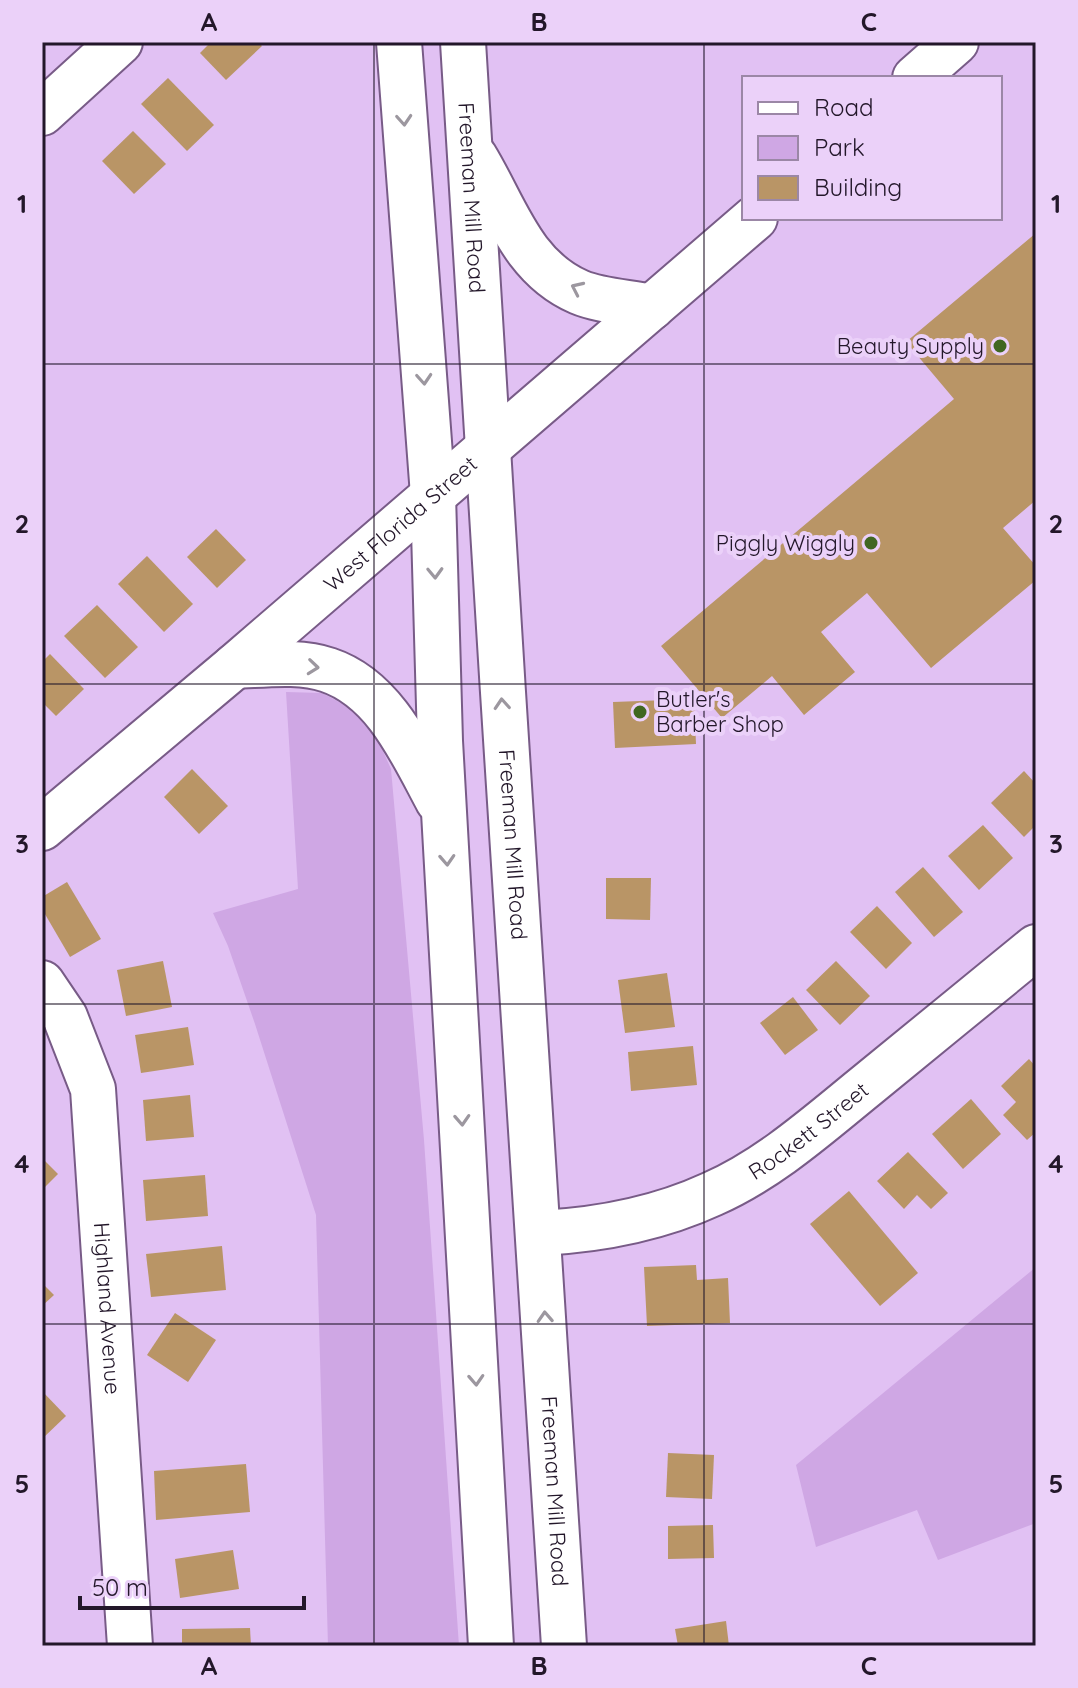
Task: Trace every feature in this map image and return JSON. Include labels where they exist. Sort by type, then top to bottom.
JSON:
[{"type":"main road","points":[[399,42],[433,495],[444,812],[491,1646]]},
{"type":"main road","name":"Freeman Mill Road","points":[[463,42],[485,450],[522,1006],[541,1233],[564,1646]]},
{"type":"main road","points":[[917,76],[956,42]]},
{"type":"main road","points":[[42,113],[101,48]]},
{"type":"main road","points":[[469,147],[494,187],[515,235],[544,270],[580,292],[652,307]]},
{"type":"main road","name":"West Florida Street","points":[[42,828],[753,220]]},
{"type":"main road","points":[[235,666],[288,665],[327,669],[348,679],[379,703],[412,753],[444,812]]},
{"type":"main road","name":"Rockett Street","points":[[541,1233],[648,1217],[712,1195],[754,1172],[815,1128],[1036,947]]},
{"type":"main road","name":"Highland Avenue","points":[[42,983],[65,1017],[93,1089],[130,1646]]},
{"type":"green space","points":[[286,692],[322,693],[353,709],[375,733],[391,769],[424,1140],[459,1646],[328,1646],[316,1215],[255,1024],[213,913],[298,889]]},
{"type":"green space","points":[[1036,1267],[1036,1523],[938,1560],[917,1510],[816,1547],[796,1465]]},
{"type":"building","points":[[211,42],[258,42],[262,46],[226,80],[200,53]]},
{"type":"building","points":[[168,78],[214,125],[187,151],[141,104]]},
{"type":"building","points":[[133,131],[166,164],[134,194],[102,161]]},
{"type":"building","points":[[1036,233],[1036,500],[1003,528],[1036,566],[1036,580],[931,668],[867,593],[821,632],[855,672],[804,715],[772,676],[722,718],[661,646],[954,399],[906,342]]},
{"type":"building","points":[[216,529],[246,560],[217,588],[187,557]]},
{"type":"building","points":[[147,556],[193,604],[164,632],[118,584]]},
{"type":"building","points":[[97,605],[138,647],[105,678],[64,636]]},
{"type":"building","points":[[50,654],[84,689],[56,716],[42,702],[42,662]]},
{"type":"building","points":[[694,699],[696,744],[615,748],[613,702]]},
{"type":"building","points":[[192,769],[228,806],[199,834],[164,797]]},
{"type":"building","points":[[1024,771],[1036,784],[1036,825],[1024,837],[991,803]]},
{"type":"building","points":[[983,825],[1013,858],[979,890],[948,856]]},
{"type":"building","points":[[923,867],[963,912],[934,937],[895,892]]},
{"type":"building","points":[[606,878],[651,878],[650,920],[606,919]]},
{"type":"building","points":[[67,882],[101,939],[70,957],[42,909],[42,897]]},
{"type":"building","points":[[877,906],[912,943],[886,969],[850,932]]},
{"type":"building","points":[[163,961],[172,1007],[126,1016],[117,970]]},
{"type":"building","points":[[836,961],[870,996],[840,1025],[806,990]]},
{"type":"building","points":[[667,973],[675,1027],[625,1033],[618,980]]},
{"type":"building","points":[[793,997],[818,1030],[785,1055],[760,1023]]},
{"type":"building","points":[[188,1027],[194,1065],[141,1073],[135,1035]]},
{"type":"building","points":[[693,1046],[697,1085],[631,1091],[628,1052]]},
{"type":"building","points":[[1029,1059],[1036,1067],[1036,1132],[1027,1140],[1003,1115],[1016,1102],[1001,1086]]},
{"type":"building","points":[[190,1095],[194,1137],[146,1141],[143,1100]]},
{"type":"building","points":[[971,1099],[1001,1134],[963,1169],[932,1134]]},
{"type":"building","points":[[908,1152],[948,1193],[931,1209],[917,1195],[904,1209],[877,1181]]},
{"type":"building","points":[[42,1158],[58,1174],[42,1190]]},
{"type":"building","points":[[205,1175],[208,1216],[146,1221],[143,1180]]},
{"type":"building","points":[[849,1191],[918,1273],[880,1306],[810,1224]]},
{"type":"building","points":[[222,1246],[226,1290],[151,1297],[146,1254]]},
{"type":"building","points":[[696,1265],[697,1280],[728,1278],[730,1323],[647,1326],[644,1267]]},
{"type":"building","points":[[42,1283],[54,1295],[42,1306]]},
{"type":"building","points":[[175,1313],[216,1340],[188,1382],[147,1355]]},
{"type":"building","points":[[42,1391],[66,1416],[42,1439]]},
{"type":"building","points":[[668,1453],[714,1455],[712,1499],[666,1497]]},
{"type":"building","points":[[246,1464],[250,1512],[156,1520],[154,1471]]},
{"type":"building","points":[[713,1525],[714,1558],[668,1559],[668,1526]]},
{"type":"building","points":[[233,1550],[239,1589],[180,1598],[175,1559]]},
{"type":"building","points":[[726,1621],[729,1646],[678,1646],[675,1629]]},
{"type":"building","points":[[250,1628],[251,1646],[182,1646],[182,1629]]},
{"type":"place","name":"Beauty Supply","points":[[1000,346]]},
{"type":"place","name":"Piggly Wiggly","points":[[871,543]]},
{"type":"place","name":"Butler's Barber Shop","points":[[640,712]]}]
